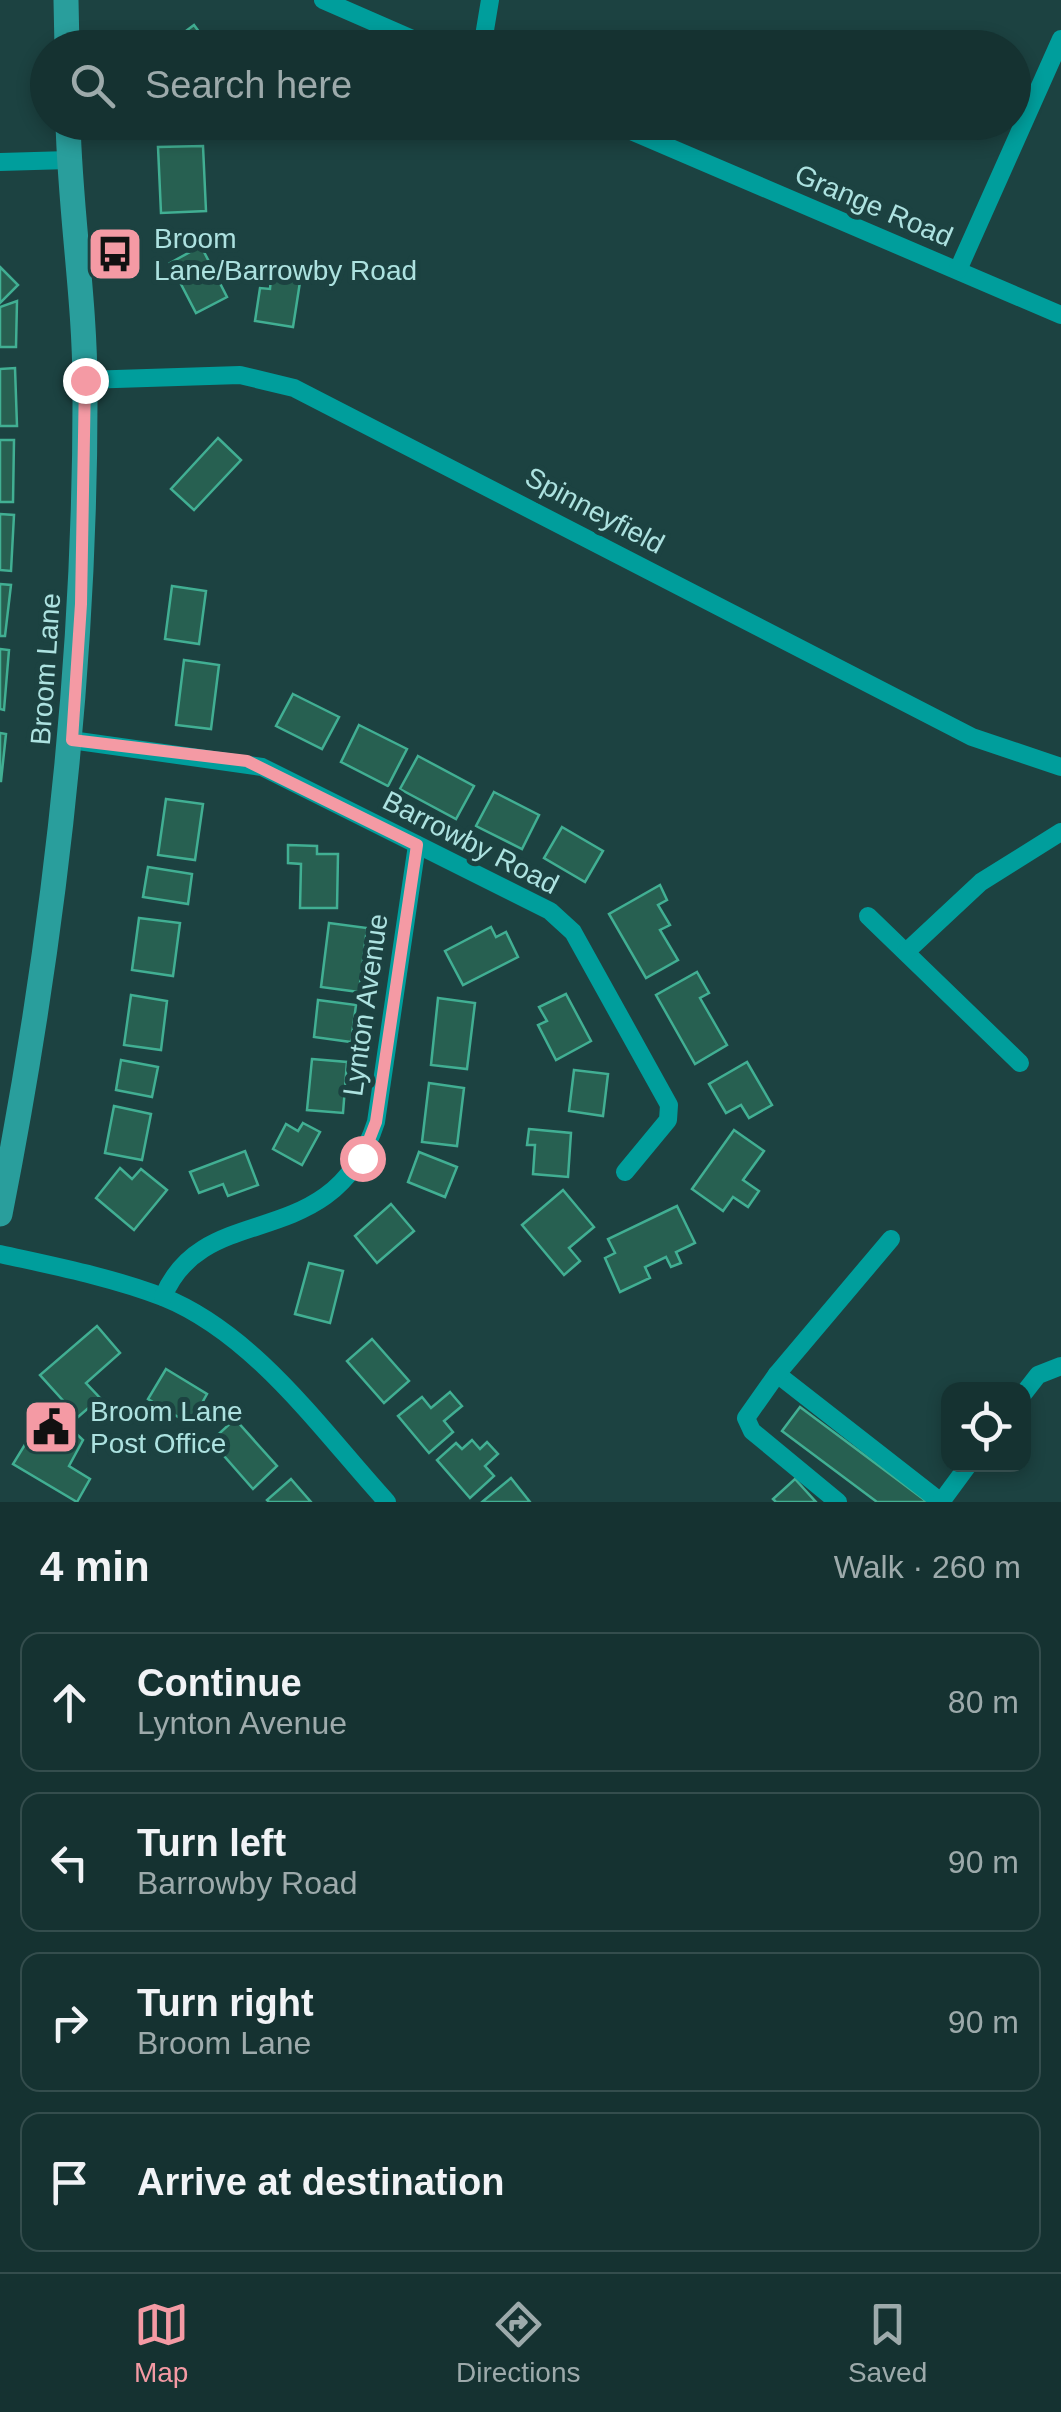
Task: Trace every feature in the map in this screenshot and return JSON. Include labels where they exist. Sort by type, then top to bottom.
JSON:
[{"type":"main road","points":[[66,0],[67,30]]},
{"type":"main road","name":"Broom Lane","points":[[0,1214],[35,1022],[72,740],[81,604],[85,380],[68,140]]},
{"type":"street","points":[[323,0],[392,30]]},
{"type":"street","points":[[485,30],[490,0]]},
{"type":"street","points":[[1031,106],[1061,39]]},
{"type":"street","name":"Grange Road","points":[[652,140],[1061,315]]},
{"type":"street","points":[[958,270],[1016,140]]},
{"type":"street","points":[[0,162],[69,160]]},
{"type":"street","name":"Spinneyfield","points":[[85,380],[240,376],[294,388],[972,737],[1061,767]]},
{"type":"street","name":"Barrowby Road","points":[[72,740],[247,761],[550,911],[572,932],[669,1106],[668,1120],[625,1172]]},
{"type":"street","points":[[906,952],[982,882],[1061,832]]},
{"type":"street","name":"Lynton Avenue","points":[[163,1297],[185,1259],[210,1244],[319,1203],[362,1158],[376,1122],[417,845]]},
{"type":"street","points":[[868,916],[1020,1063]]},
{"type":"street","points":[[838,1502],[752,1431],[746,1418],[776,1374],[891,1239]]},
{"type":"street","points":[[0,1254],[163,1297],[194,1313],[244,1350],[387,1502]]},
{"type":"street","points":[[1031,1384],[1038,1375],[1061,1366]]},
{"type":"street","points":[[776,1374],[941,1502],[964,1472]]},
{"type":"building","points":[[203,146],[206,211],[161,213],[158,147]]},
{"type":"building","points":[[201,246],[227,297],[196,313],[170,263]]},
{"type":"building","points":[[0,267],[18,285],[0,303]]},
{"type":"building","points":[[271,278],[300,282],[293,327],[255,321],[260,288],[270,289]]},
{"type":"building","points":[[17,301],[16,347],[0,347],[0,307]]},
{"type":"building","points":[[15,368],[17,426],[0,426],[0,369]]},
{"type":"building","points":[[218,438],[241,460],[194,510],[171,489]]},
{"type":"building","points":[[0,440],[14,440],[13,502],[0,502]]},
{"type":"building","points":[[0,514],[14,515],[11,571],[0,570]]},
{"type":"building","points":[[0,584],[11,585],[5,636],[0,636]]},
{"type":"building","points":[[172,586],[206,591],[199,644],[165,639]]},
{"type":"building","points":[[0,649],[9,650],[4,710],[0,709]]},
{"type":"building","points":[[184,660],[219,665],[211,729],[176,725]]},
{"type":"building","points":[[293,694],[339,717],[322,749],[276,726]]},
{"type":"building","points":[[359,725],[407,749],[388,786],[341,762]]},
{"type":"building","points":[[0,733],[6,734],[1,781],[0,781]]},
{"type":"building","points":[[418,756],[474,786],[456,819],[400,789]]},
{"type":"building","points":[[494,792],[539,815],[522,849],[476,826]]},
{"type":"building","points":[[166,799],[203,804],[195,860],[158,855]]},
{"type":"building","points":[[562,827],[603,851],[585,882],[544,858]]},
{"type":"building","points":[[288,845],[317,846],[317,854],[338,854],[337,908],[300,908],[301,864],[288,863]]},
{"type":"building","points":[[148,867],[192,874],[188,904],[143,897]]},
{"type":"building","points":[[660,885],[667,900],[658,905],[670,925],[660,930],[678,960],[646,978],[609,914]]},
{"type":"building","points":[[139,918],[180,923],[173,976],[132,970]]},
{"type":"building","points":[[329,923],[367,928],[359,992],[321,987]]},
{"type":"building","points":[[491,927],[496,937],[506,932],[518,957],[463,985],[445,951]]},
{"type":"building","points":[[697,972],[709,993],[700,998],[727,1045],[695,1064],[656,995]]},
{"type":"building","points":[[566,994],[591,1041],[556,1060],[538,1025],[547,1021],[539,1007]]},
{"type":"building","points":[[131,995],[167,1001],[161,1050],[124,1045]]},
{"type":"building","points":[[438,998],[475,1003],[467,1069],[431,1065]]},
{"type":"building","points":[[318,1000],[356,1005],[351,1042],[314,1037]]},
{"type":"building","points":[[312,1059],[347,1062],[343,1113],[307,1110]]},
{"type":"building","points":[[121,1060],[158,1067],[152,1097],[116,1090]]},
{"type":"building","points":[[747,1062],[772,1105],[749,1118],[741,1105],[726,1113],[709,1084]]},
{"type":"building","points":[[574,1070],[608,1074],[603,1116],[569,1111]]},
{"type":"building","points":[[429,1083],[464,1088],[457,1146],[422,1142]]},
{"type":"building","points":[[114,1106],[151,1114],[142,1160],[105,1153]]},
{"type":"building","points":[[303,1123],[320,1132],[302,1165],[273,1149],[286,1124],[298,1131]]},
{"type":"building","points":[[529,1129],[571,1133],[568,1177],[533,1174],[535,1145],[527,1145]]},
{"type":"building","points":[[734,1130],[764,1151],[743,1180],[759,1191],[748,1207],[733,1197],[723,1211],[692,1189]]},
{"type":"building","points":[[245,1151],[258,1185],[228,1196],[223,1184],[199,1193],[190,1172]]},
{"type":"building","points":[[419,1152],[457,1167],[445,1197],[408,1182]]},
{"type":"building","points":[[120,1168],[132,1179],[141,1169],[167,1190],[134,1230],[96,1198]]},
{"type":"building","points":[[563,1190],[594,1227],[569,1248],[580,1261],[564,1275],[522,1225]]},
{"type":"building","points":[[391,1204],[414,1231],[377,1263],[355,1236]]},
{"type":"building","points":[[677,1206],[695,1243],[676,1252],[681,1263],[671,1267],[666,1257],[645,1267],[650,1278],[620,1292],[605,1258],[615,1253],[608,1239]]},
{"type":"building","points":[[309,1263],[343,1271],[330,1323],[295,1314]]},
{"type":"building","points":[[97,1326],[120,1353],[86,1383],[100,1398],[78,1417],[40,1375]]},
{"type":"building","points":[[372,1339],[409,1381],[384,1403],[347,1361]]},
{"type":"building","points":[[166,1369],[207,1394],[190,1424],[148,1399]]},
{"type":"building","points":[[450,1392],[462,1406],[444,1421],[453,1432],[429,1453],[398,1416],[422,1397],[431,1408]]},
{"type":"building","points":[[48,1407],[83,1440],[69,1466],[90,1479],[77,1502],[13,1464]]},
{"type":"building","points":[[800,1407],[926,1501],[877,1502],[782,1431]]},
{"type":"building","points":[[235,1419],[277,1466],[253,1489],[211,1441]]},
{"type":"building","points":[[472,1440],[480,1449],[487,1442],[498,1454],[485,1466],[494,1476],[470,1498],[437,1460],[456,1443],[462,1449]]},
{"type":"building","points":[[511,1478],[530,1502],[482,1502]]},
{"type":"building","points":[[291,1479],[311,1502],[267,1500]]},
{"type":"building","points":[[795,1479],[816,1502],[773,1499]]},
{"type":"place","name":"Broom Lane/Barrowby Road","points":[[115,254]]},
{"type":"place","name":"Broom Lane Post Office","points":[[51,1427]]},
{"type":"route","points":[[85,380],[81,604],[72,740],[247,761],[417,845],[376,1122],[362,1158]]}]
